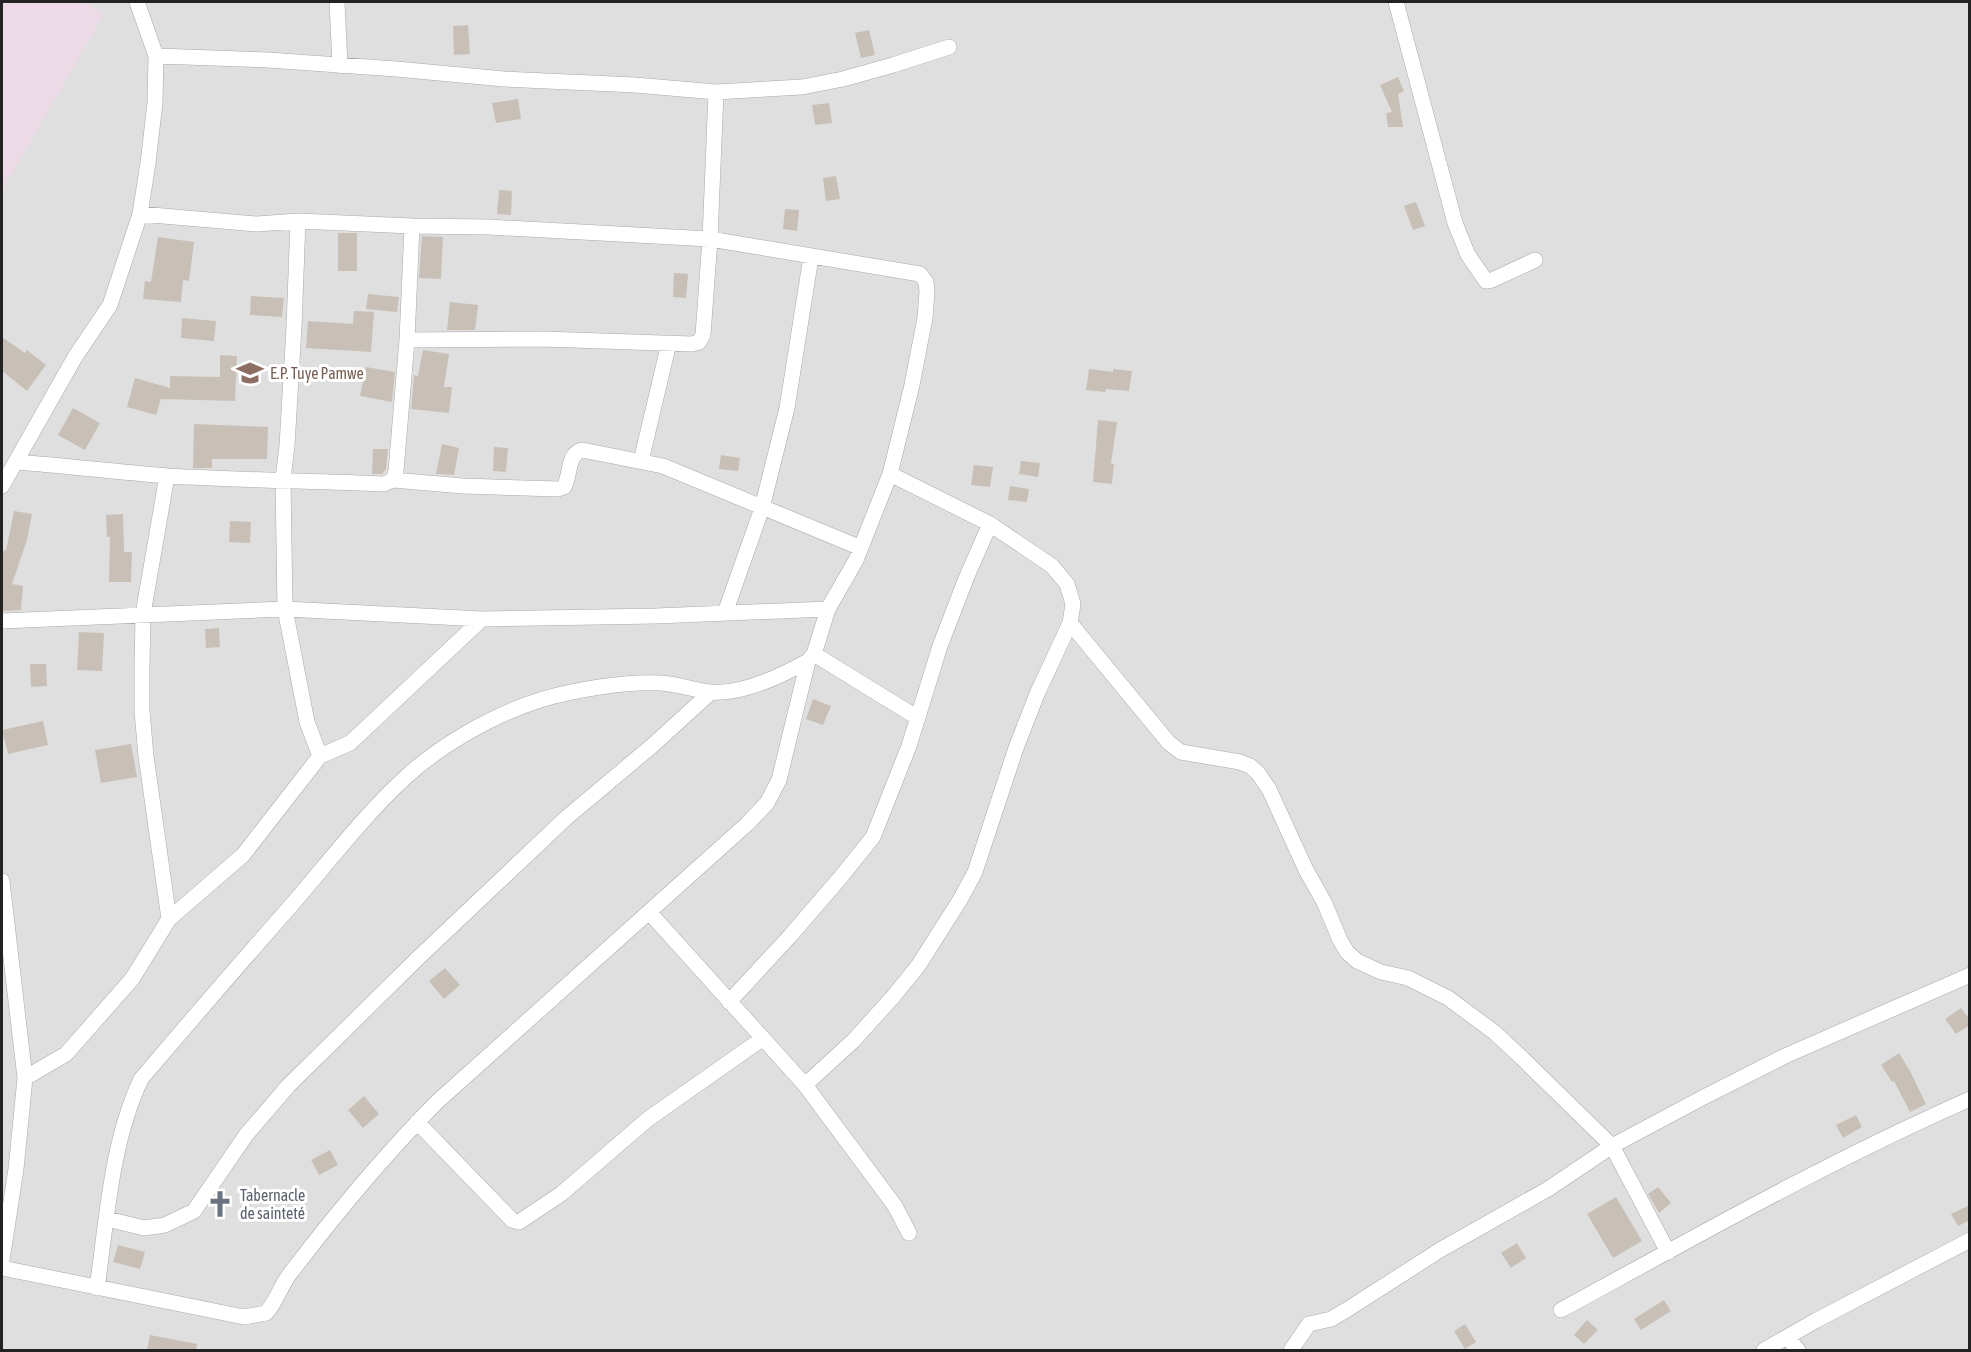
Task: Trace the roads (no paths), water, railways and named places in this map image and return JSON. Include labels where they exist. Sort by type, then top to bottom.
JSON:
[{"type":"street","points":[[2,486],[75,357],[110,305],[140,213],[155,103],[156,56],[136,2]]},
{"type":"street","points":[[337,2],[340,66]]},
{"type":"street","points":[[1396,2],[1455,223],[1468,255],[1486,280],[1492,280],[1535,260]]},
{"type":"street","points":[[156,56],[268,60],[504,79],[636,85],[716,92],[802,87],[893,65],[949,47]]},
{"type":"street","points":[[407,340],[543,339],[693,344],[699,342],[703,335],[710,239],[716,92]]},
{"type":"street","points":[[2,1268],[244,1317],[266,1313],[296,1265],[354,1191],[417,1122],[747,824],[766,803],[779,780],[811,658],[828,609],[861,548],[890,474],[912,385],[925,318],[926,282],[920,274],[710,239],[555,230],[298,221],[257,224],[140,213]]},
{"type":"street","points":[[298,221],[294,327],[283,479],[285,609],[307,722],[320,756]]},
{"type":"street","points":[[393,480],[396,471],[407,340],[412,226]]},
{"type":"street","points":[[724,613],[762,508],[787,408],[811,257]]},
{"type":"street","points":[[641,461],[669,342]]},
{"type":"street","points":[[16,462],[167,476],[384,484],[393,480],[463,486],[558,489],[564,487],[568,481],[572,456],[582,450],[663,466],[861,548]]},
{"type":"street","points":[[805,1085],[853,1041],[892,998],[918,966],[960,900],[975,872],[1037,694],[1070,623],[1073,604],[1067,584],[1052,566],[990,524],[890,474]]},
{"type":"street","points":[[167,476],[143,615],[142,711],[146,756],[169,919]]},
{"type":"street","points":[[729,1002],[790,936],[873,837],[918,718],[940,646],[990,524]]},
{"type":"street","points":[[2,621],[285,609],[482,619],[828,609]]},
{"type":"street","points":[[26,1078],[66,1054],[132,979],[169,919],[243,855],[320,756],[351,743],[482,619]]},
{"type":"street","points":[[1070,623],[1169,743],[1181,752],[1240,762],[1250,766],[1258,773],[1269,789],[1347,952],[1357,961],[1381,972],[1408,978],[1428,987],[1468,1011],[1522,1058],[1612,1146],[1668,1252]]},
{"type":"street","points":[[811,658],[918,718]]},
{"type":"street","points":[[97,1288],[117,1150],[130,1102],[141,1079],[305,889],[406,777],[432,756],[465,735],[504,714],[540,700],[615,686],[660,683],[711,692],[751,686],[782,675],[811,658]]},
{"type":"street","points":[[107,1218],[144,1228],[165,1225],[194,1211],[246,1135],[288,1086],[418,958],[566,818],[653,745],[711,692]]},
{"type":"street","points":[[2,881],[26,1078],[16,1169],[2,1260]]},
{"type":"street","points":[[649,912],[805,1085],[895,1206],[909,1233]]},
{"type":"street","points":[[1291,1350],[1309,1324],[1330,1319],[1348,1309],[1440,1250],[1548,1189],[1612,1146],[1785,1056],[1970,975]]},
{"type":"street","points":[[417,1122],[512,1220],[519,1222],[561,1194],[648,1119],[762,1039]]},
{"type":"street","points":[[1561,1310],[1767,1197],[1893,1132],[1970,1099]]},
{"type":"street","points":[[1764,1350],[1970,1240]]},
{"type":"street","points":[[1787,1337],[1798,1350]]},
{"type":"place","name":"E.P. Tuye Pamwe","points":[[250,373]]},
{"type":"place","name":"Tabernacle de sainteté","points":[[220,1204]]}]
